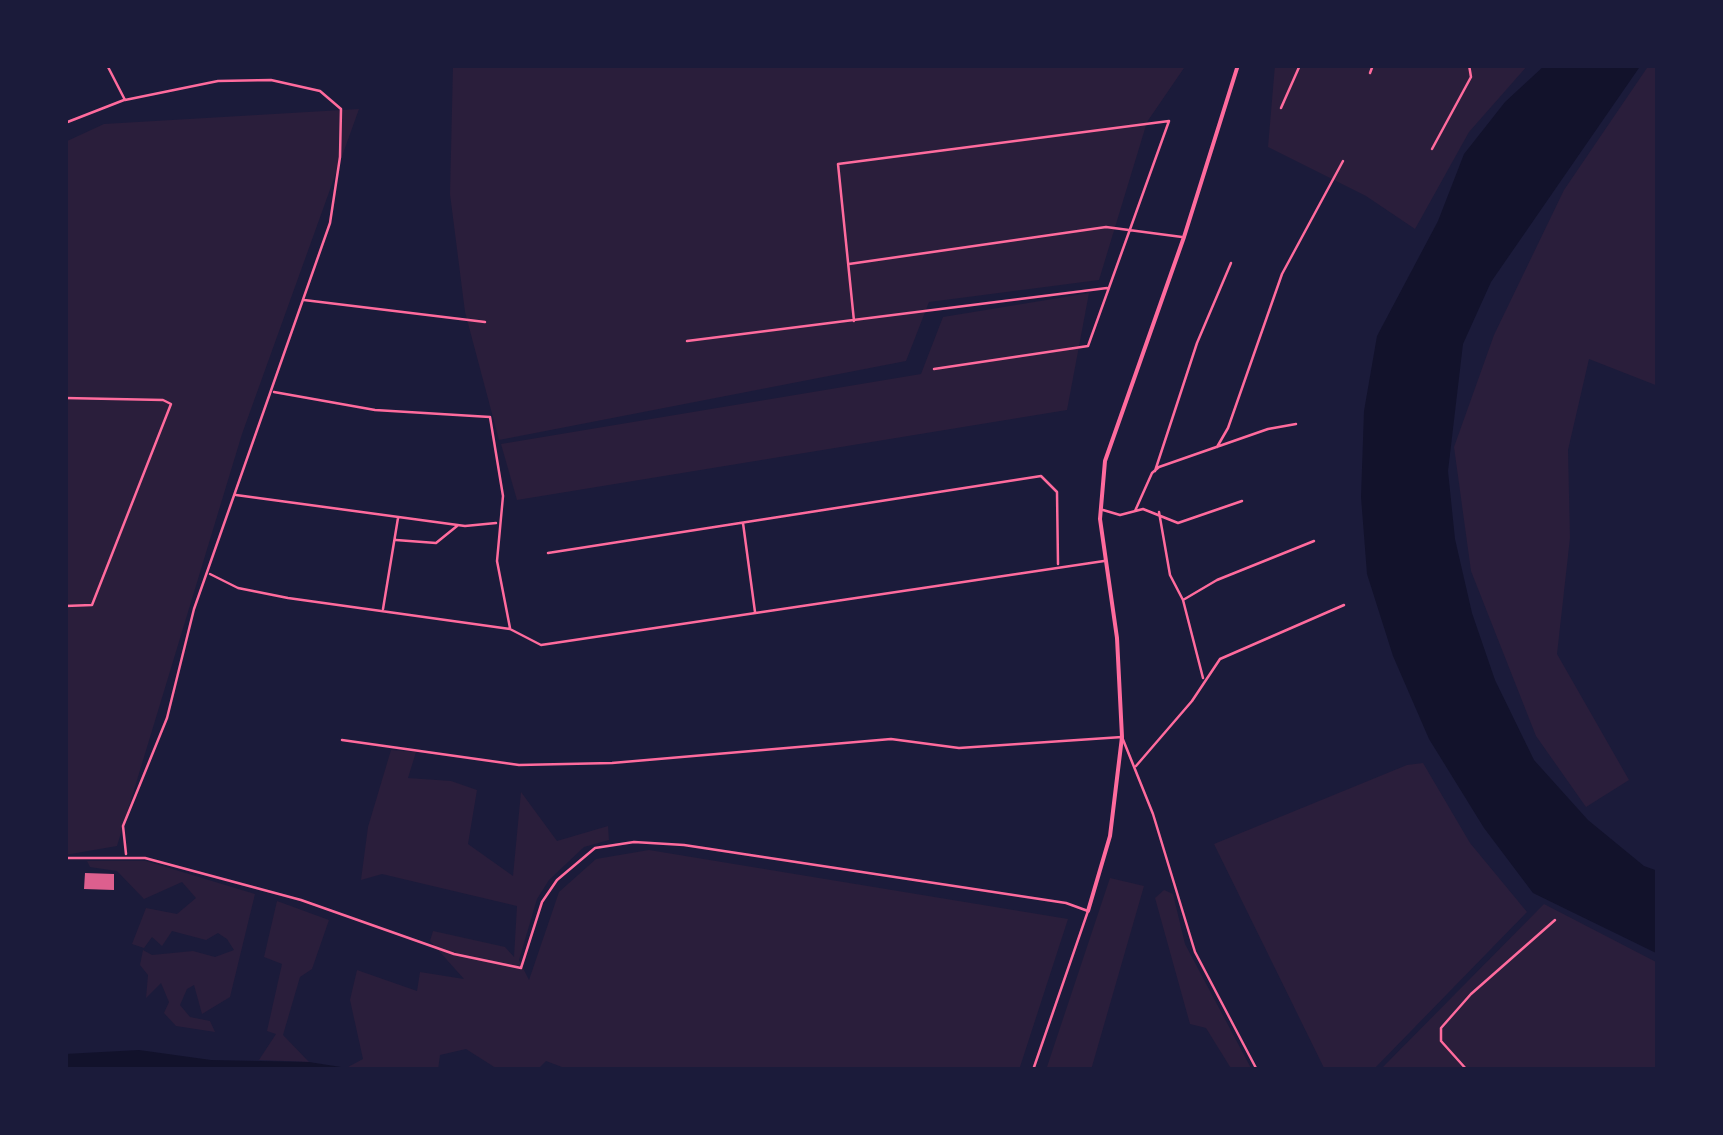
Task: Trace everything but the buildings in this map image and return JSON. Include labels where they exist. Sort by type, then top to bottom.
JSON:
[{"type":"street","points":[[107,65],[126,100]]},
{"type":"street","points":[[1033,1070],[1110,836],[1122,736],[1118,638],[1100,508],[1112,435],[1184,238],[1238,65]]},
{"type":"street","points":[[1281,108],[1300,65]]},
{"type":"street","points":[[1370,73],[1373,65]]},
{"type":"street","points":[[1432,149],[1471,77],[1469,65]]},
{"type":"street","points":[[65,122],[126,100],[218,81],[270,80],[320,91],[337,104],[340,158],[330,222],[207,572],[167,718],[123,826],[126,856]]},
{"type":"street","points":[[854,321],[838,164],[1169,121],[1088,346],[934,370]]},
{"type":"street","points":[[1217,447],[1282,274],[1343,160]]},
{"type":"street","points":[[848,264],[1014,237],[1132,228],[1184,238]]},
{"type":"street","points":[[1135,511],[1155,471],[1197,343],[1231,263]]},
{"type":"street","points":[[687,341],[1109,288]]},
{"type":"street","points":[[303,300],[486,322]]},
{"type":"street","points":[[272,392],[376,410],[490,417],[503,496],[497,561],[510,629]]},
{"type":"street","points":[[65,398],[163,400],[171,404],[92,605],[65,606]]},
{"type":"street","points":[[1155,471],[1217,447],[1296,424]]},
{"type":"street","points":[[548,553],[1041,476],[1057,492],[1058,565]]},
{"type":"street","points":[[234,495],[458,525],[498,523]]},
{"type":"street","points":[[1100,508],[1120,515],[1159,512],[1178,523],[1242,501]]},
{"type":"street","points":[[1159,512],[1170,575],[1183,600],[1203,665],[1203,682]]},
{"type":"street","points":[[383,612],[398,517]]},
{"type":"street","points":[[743,522],[756,614]]},
{"type":"street","points":[[394,540],[436,543],[458,525]]},
{"type":"street","points":[[1183,600],[1216,580],[1314,541]]},
{"type":"street","points":[[207,572],[238,588],[510,629],[541,646],[1058,565],[1106,561]]},
{"type":"street","points":[[1134,767],[1220,659],[1344,605]]},
{"type":"street","points":[[342,740],[519,764],[612,764],[891,739],[962,748],[1122,736]]},
{"type":"street","points":[[1122,736],[1195,952],[1258,1070]]},
{"type":"street","points":[[65,858],[126,856],[301,900],[454,954],[521,968],[542,902],[557,880],[595,848],[634,842],[684,845],[1066,903],[1088,911]]},
{"type":"street","points":[[1467,1070],[1442,1041],[1441,1028],[1471,994],[1555,920]]},
{"type":"shaded area","points":[[453,65],[1186,65],[1147,122],[1099,280],[929,302],[906,361],[499,440],[465,312],[450,194]]},
{"type":"shaded area","points":[[1275,65],[1528,65],[1469,132],[1415,229],[1366,196],[1268,147]]},
{"type":"shaded area","points":[[1545,65],[1641,65],[1491,282],[1463,344],[1448,471],[1455,539],[1472,613],[1495,680],[1534,760],[1588,820],[1644,866],[1658,871],[1658,954],[1533,893],[1484,828],[1429,739],[1393,656],[1367,574],[1361,497],[1364,411],[1377,336],[1438,221],[1464,154],[1505,102]]},
{"type":"shaded area","points":[[1649,65],[1658,65],[1658,386],[1589,359],[1568,450],[1570,538],[1557,654],[1629,780],[1586,807],[1536,736],[1471,571],[1454,447],[1494,335],[1564,190]]},
{"type":"shaded area","points":[[359,109],[242,434],[117,846],[65,855],[65,142],[104,124]]},
{"type":"shaded area","points":[[1089,293],[1067,410],[517,500],[501,444],[921,374],[943,317]]},
{"type":"shaded area","points":[[391,750],[416,752],[408,778],[451,781],[477,790],[468,844],[513,876],[521,792],[557,841],[608,826],[609,840],[584,847],[549,880],[537,899],[519,960],[529,980],[559,892],[596,859],[649,850],[1068,919],[1019,1070],[570,1070],[546,1061],[537,1070],[499,1070],[466,1049],[440,1055],[438,1070],[348,1067],[363,1059],[350,1000],[357,970],[417,991],[420,972],[464,979],[430,941],[433,931],[505,947],[514,957],[517,906],[382,874],[361,880],[368,827]]},
{"type":"shaded area","points":[[1423,763],[1470,843],[1527,912],[1373,1070],[1325,1070],[1214,844],[1407,765]]},
{"type":"shaded area","points":[[87,861],[146,861],[255,894],[230,997],[202,1014],[194,985],[187,989],[180,1005],[190,1017],[210,1021],[215,1032],[176,1026],[164,1013],[169,1002],[161,983],[146,998],[148,975],[140,965],[143,950],[152,955],[193,951],[215,957],[234,950],[227,939],[218,933],[206,940],[172,931],[162,946],[152,937],[144,948],[132,944],[146,908],[177,914],[196,898],[182,882],[144,899],[117,871],[90,867]]},
{"type":"shaded area","points":[[1110,878],[1144,886],[1091,1070],[1046,1070]]},
{"type":"shaded area","points":[[1164,890],[1173,894],[1185,944],[1252,1070],[1232,1070],[1206,1028],[1190,1024],[1155,898]]},
{"type":"shaded area","points":[[277,901],[329,920],[312,969],[300,977],[283,1035],[309,1062],[259,1060],[276,1034],[267,1031],[282,964],[264,957]]},
{"type":"shaded area","points":[[1544,904],[1658,963],[1658,1070],[1380,1070]]},
{"type":"shaded area","points":[[139,1050],[211,1060],[309,1062],[360,1070],[65,1070],[65,1054]]}]
